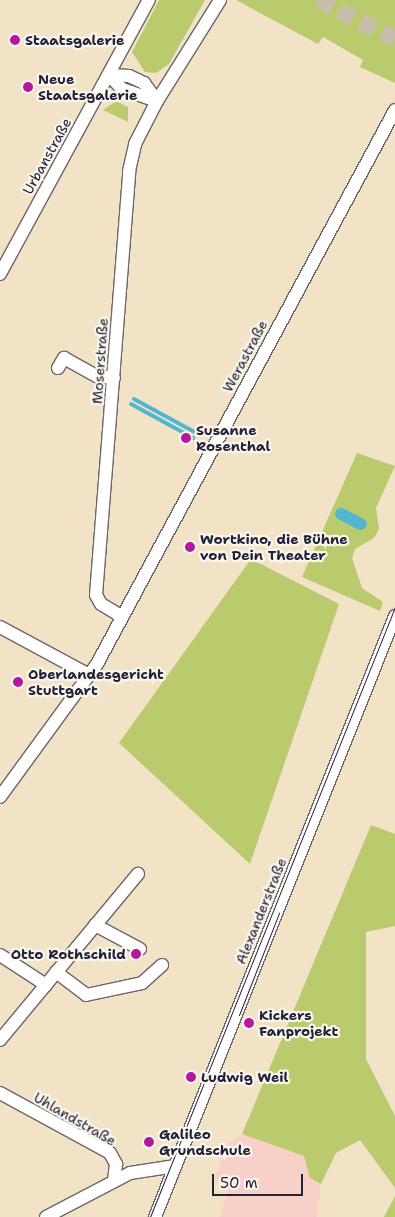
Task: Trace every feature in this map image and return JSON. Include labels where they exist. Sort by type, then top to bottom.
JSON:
[{"type":"street","name":"Urbanstraße","points":[[0,274],[149,0]]},
{"type":"street","name":"Moserstraße","points":[[121,616],[101,604],[96,595],[129,172],[140,133],[157,101],[220,0]]},
{"type":"street","points":[[109,75],[122,89],[157,101]]},
{"type":"street","name":"Werastraße","points":[[0,797],[89,675],[395,110]]},
{"type":"street","points":[[58,368],[64,358],[97,376],[114,378]]},
{"type":"street","name":"Alexanderstraße","points":[[155,1217],[395,616]]},
{"type":"street","points":[[0,627],[89,675]]},
{"type":"street","points":[[0,1040],[138,874]]},
{"type":"street","points":[[96,925],[140,949]]},
{"type":"street","points":[[0,954],[46,985]]},
{"type":"street","points":[[56,972],[86,995],[142,982],[162,965]]},
{"type":"street","name":"Uhlandstraße","points":[[0,1092],[110,1153],[116,1164],[114,1180]]},
{"type":"street","points":[[46,1217],[114,1180],[175,1166]]},
{"type":"shaded area","points":[[242,1134],[304,1156],[310,1178],[321,1184],[317,1217],[220,1217],[229,1185],[214,1179],[228,1143]]},
{"type":"green space","points":[[159,0],[205,0],[169,64],[156,73],[145,72],[132,52]]},
{"type":"green space","points":[[236,0],[395,0],[395,83],[360,67],[363,60],[323,37],[318,44]]},
{"type":"green space","points":[[116,101],[128,107],[128,122],[103,110]]},
{"type":"green space","points":[[357,453],[395,466],[376,508],[379,529],[374,538],[355,549],[352,558],[362,588],[383,602],[380,611],[302,577]]},
{"type":"green space","points":[[251,559],[339,604],[250,864],[119,743]]},
{"type":"green space","points":[[371,825],[395,834],[395,926],[366,932],[366,1059],[395,1116],[395,1188],[360,1140],[336,1153],[321,1184],[310,1178],[304,1156],[242,1134]]},
{"type":"green space","points":[[395,1196],[395,1217],[384,1217]]},
{"type":"waterway","points":[[134,399],[196,433]]},
{"type":"waterway","points":[[131,404],[193,438]]},
{"type":"waterway","points":[[341,514],[361,524]]},
{"type":"tunnel","points":[[318,0],[395,39]]},
{"type":"tram line","points":[[150,1217],[395,607]]},
{"type":"tram line","points":[[239,1015],[279,913]]},
{"type":"place","name":"Staatsgalerie","points":[[15,40]]},
{"type":"place","name":"Neue Staatsgalerie","points":[[28,87]]},
{"type":"place","name":"Susanne Rosenthal","points":[[186,438]]},
{"type":"place","name":"Wortkino, die Bühne von Dein Theater","points":[[190,547]]},
{"type":"place","name":"Oberlandesgericht Stuttgart","points":[[18,682]]},
{"type":"place","name":"Otto Rothschild","points":[[136,954]]},
{"type":"place","name":"Kickers Fanprojekt","points":[[249,1023]]},
{"type":"place","name":"Ludwig Weil","points":[[191,1077]]},
{"type":"place","name":"Galileo Grundschule","points":[[149,1142]]}]
